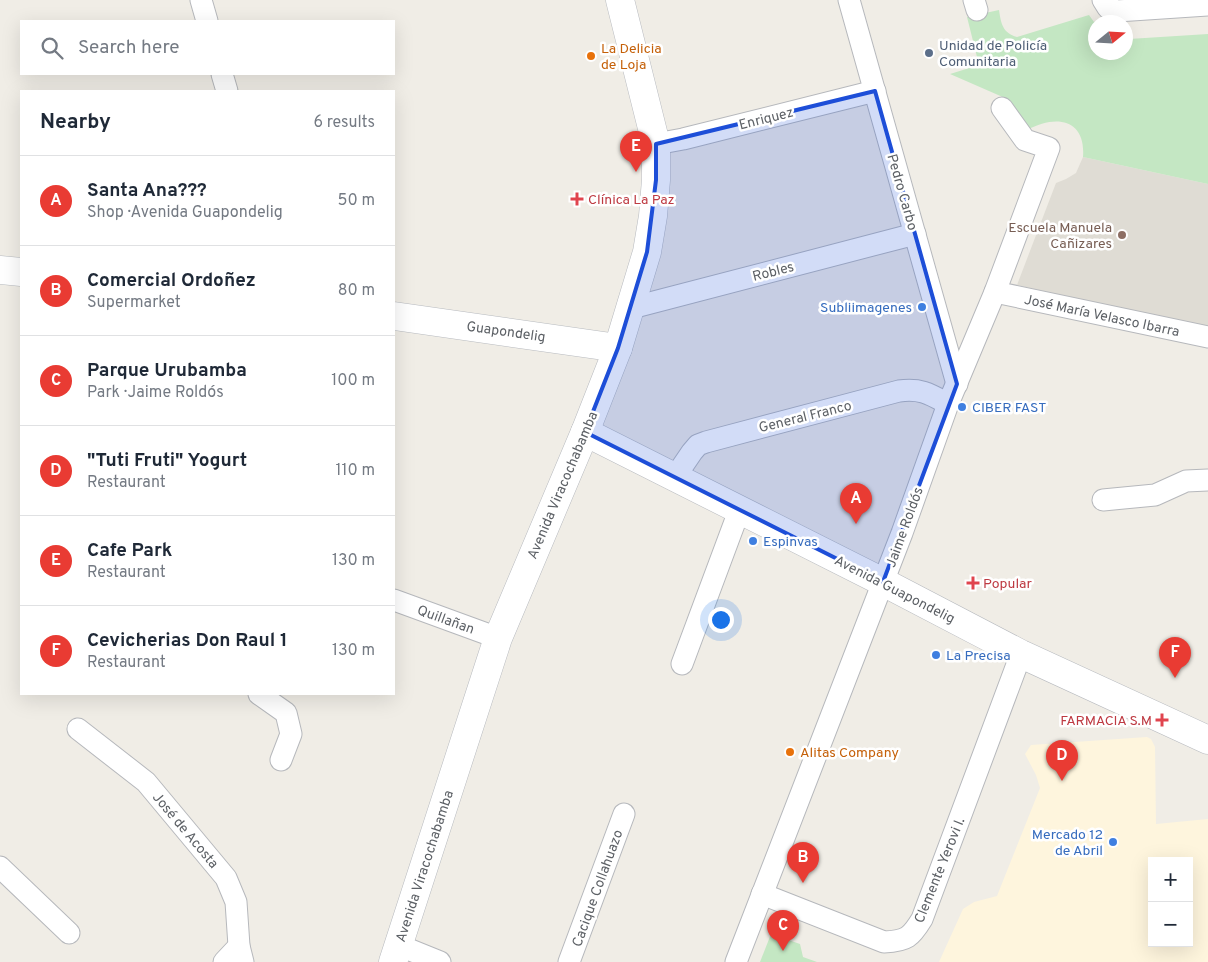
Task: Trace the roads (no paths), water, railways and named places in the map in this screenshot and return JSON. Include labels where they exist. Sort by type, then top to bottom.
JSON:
[{"type":"street","points":[[201,0],[207,20]]},
{"type":"street","name":"Avenida Viracochabamba","points":[[395,953],[498,638],[585,432],[618,348],[647,252],[656,180],[656,144],[620,0]]},
{"type":"street","name":"Pedro Carbo","points":[[849,0],[957,384]]},
{"type":"street","points":[[1105,4],[1117,11],[1208,5]]},
{"type":"street","points":[[222,75],[227,90]]},
{"type":"street","name":"Enriquez","points":[[656,144],[875,91]]},
{"type":"street","name":"Jaime Roldós","points":[[736,962],[883,582],[948,404],[995,292],[1049,148],[1025,140],[1002,108]]},
{"type":"street","name":"Robles","points":[[631,308],[915,234]]},
{"type":"street","points":[[0,270],[20,272]]},
{"type":"street","name":"José María Velasco Ibarra","points":[[995,292],[1208,337]]},
{"type":"street","name":"Guapondelig","points":[[395,316],[618,348]]},
{"type":"street","name":"General Franco","points":[[675,477],[698,446],[734,434],[899,390],[912,389],[924,391],[948,404]]},
{"type":"street","name":"Avenida Guapondelig","points":[[585,432],[883,582],[1021,654],[1208,740]]},
{"type":"street","points":[[1103,500],[1156,495],[1186,481],[1208,480]]},
{"type":"street","points":[[682,664],[739,511]]},
{"type":"street","name":"Quillañan","points":[[395,600],[498,638]]},
{"type":"street","name":"Clemente Yerovi I.","points":[[762,894],[884,942],[898,942],[912,934],[922,919],[1021,654]]},
{"type":"street","points":[[260,695],[286,713],[291,734],[281,760]]},
{"type":"street","name":"José de Acosta","points":[[78,729],[146,782],[226,878],[236,902],[241,954]]},
{"type":"street","name":"Cacique Collahuazo","points":[[569,962],[624,814]]},
{"type":"street","points":[[0,867],[69,933]]},
{"type":"street","points":[[395,953],[440,962]]},
{"type":"street","points":[[224,962],[241,954]]},
{"type":"place","name":"Unidad de Policía Comunitaria","points":[[929,53]]},
{"type":"place","name":"La Delicia de Loja","points":[[591,56]]},
{"type":"place","name":"Cafe Park","points":[[636,172]]},
{"type":"place","name":"Clínica La Paz","points":[[577,199]]},
{"type":"place","name":"Escuela Manuela Cañizares","points":[[1122,235]]},
{"type":"place","name":"Subliimagenes","points":[[922,307]]},
{"type":"place","name":"CIBER FAST","points":[[962,407]]},
{"type":"place","name":"Santa Ana???","points":[[856,524]]},
{"type":"place","name":"Espinvas","points":[[753,541]]},
{"type":"place","name":"Popular","points":[[973,583]]},
{"type":"place","name":"La Precisa","points":[[936,655]]},
{"type":"place","name":"Cevicherias Don Raul 1","points":[[1175,678]]},
{"type":"place","name":"FARMACIA S.M","points":[[1162,720]]},
{"type":"place","name":"Alitas Company","points":[[790,752]]},
{"type":"place","name":"\"Tuti Fruti\" Yogurt","points":[[1062,781]]},
{"type":"place","name":"Mercado 12 de Abril","points":[[1113,842]]},
{"type":"place","name":"Comercial Ordoñez","points":[[803,883]]},
{"type":"place","name":"Parque Urubamba","points":[[783,951]]}]
